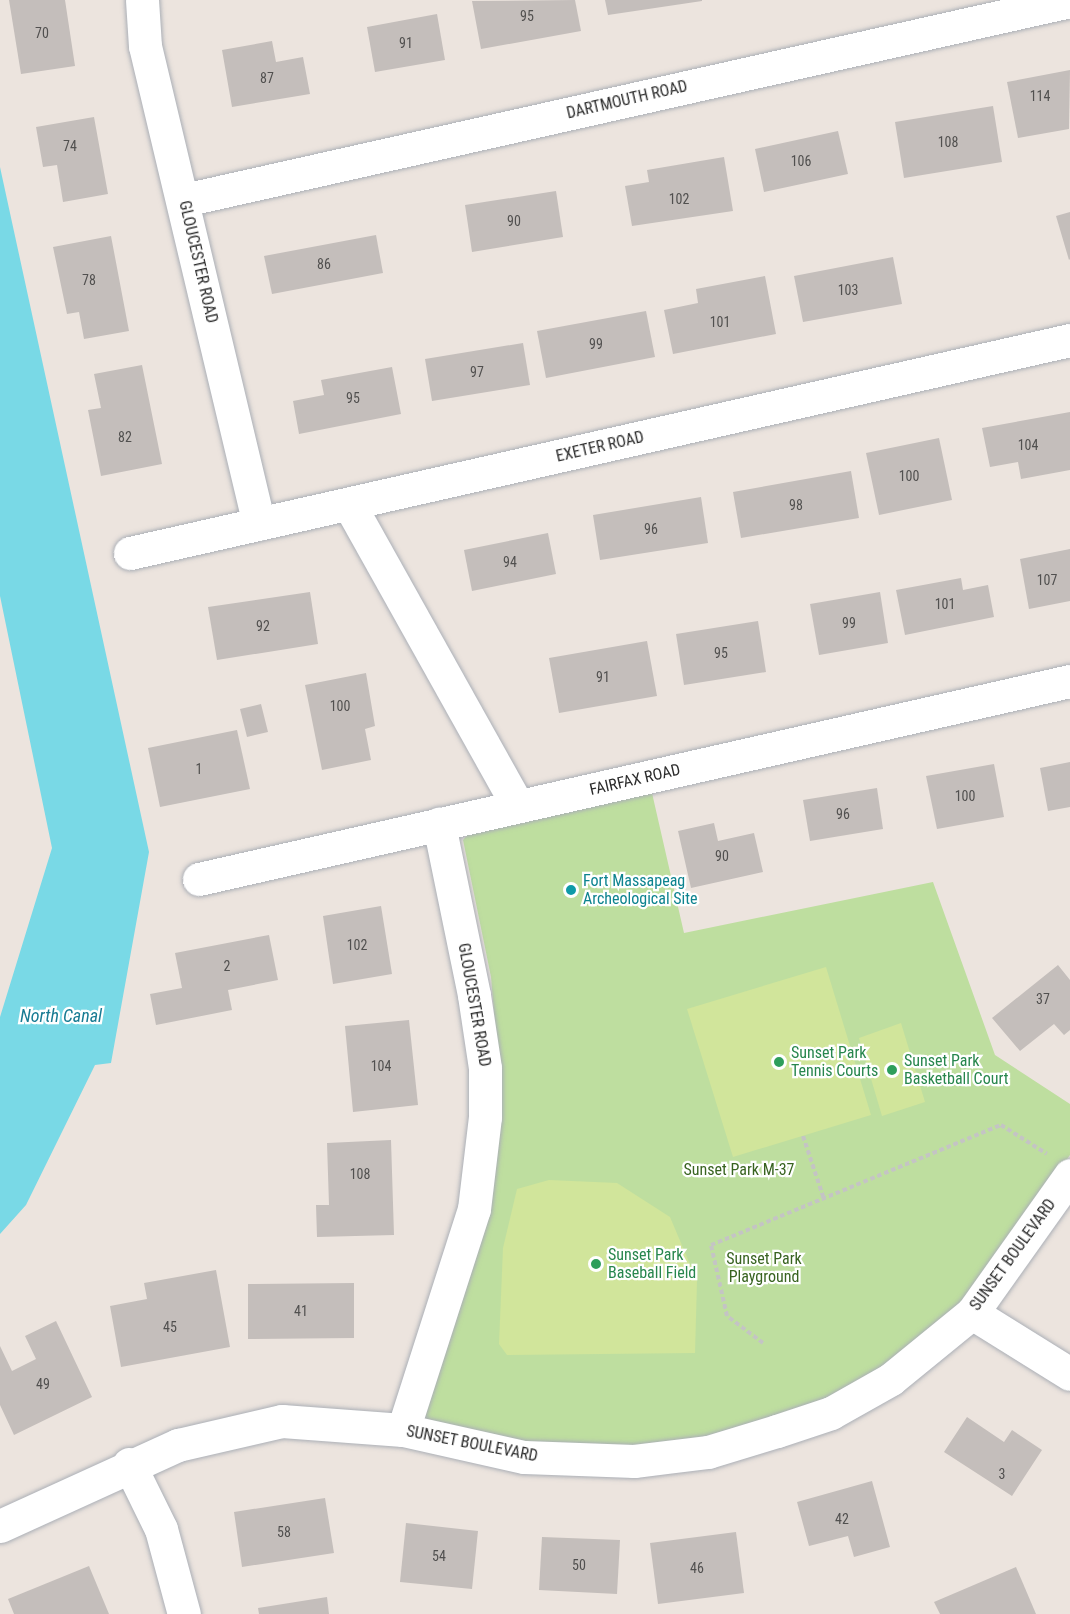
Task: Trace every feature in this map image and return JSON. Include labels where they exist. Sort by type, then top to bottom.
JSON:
[{"type":"street","name":"GLOUCESTER ROAD","points":[[142,0],[145,46],[184,200],[259,524]]},
{"type":"street","name":"DARTMOUTH ROAD","points":[[184,200],[1070,1]]},
{"type":"street","name":"EXETER ROAD","points":[[130,553],[1070,340]]},
{"type":"street","points":[[349,504],[518,806]]},
{"type":"street","name":"FAIRFAX ROAD","points":[[200,879],[1070,681]]},
{"type":"street","name":"GLOUCESTER ROAD","points":[[403,1430],[474,1209],[485,1117],[486,1068],[474,995],[439,824]]},
{"type":"street","name":"SUNSET BOULEVARD","points":[[0,1526],[129,1464],[178,1445],[282,1421],[403,1430],[524,1457],[634,1461],[708,1452],[831,1413],[891,1379],[972,1313],[1060,1166]]},
{"type":"street","points":[[972,1313],[1070,1374]]},
{"type":"street","points":[[129,1464],[161,1529],[184,1614]]},
{"type":"path","points":[[763,1343],[727,1316],[711,1245],[1000,1125],[1060,1166]]},
{"type":"path","points":[[803,1136],[824,1199]]},
{"type":"green space","name":"Sunset Park M-37","points":[[652,793],[684,933],[933,882],[995,1055],[1070,1104],[1070,1155],[966,1302],[891,1363],[823,1402],[699,1438],[614,1448],[519,1446],[419,1422],[488,1211],[502,1106],[491,977],[463,840],[468,834]]},
{"type":"green space","name":"Sunset Park Tennis Courts","points":[[826,967],[871,1115],[733,1157],[687,1009]]},
{"type":"green space","name":"Sunset Park Basketball Court","points":[[901,1023],[925,1102],[882,1116],[859,1038]]},
{"type":"green space","name":"Sunset Park Baseball Field","points":[[549,1180],[617,1183],[670,1217],[697,1281],[695,1353],[507,1355],[499,1344],[503,1248],[517,1189]]},
{"type":"water","name":"North Canal","points":[[0,167],[149,852],[111,1063],[95,1065],[26,1205],[0,1234],[0,1017],[52,848],[0,596]]},
{"type":"building","points":[[9,0],[65,0],[75,66],[21,74]]},
{"type":"building","points":[[575,0],[581,31],[481,49],[472,1]]},
{"type":"building","points":[[605,0],[702,0],[702,1],[608,15]]},
{"type":"building","points":[[437,14],[445,60],[375,72],[367,27]]},
{"type":"building","points":[[272,41],[276,62],[303,57],[310,94],[232,107],[222,50]]},
{"type":"building","points":[[1070,70],[1069,129],[1018,138],[1007,82]]},
{"type":"building","points":[[993,106],[1002,162],[904,178],[895,122]]},
{"type":"building","points":[[94,117],[108,194],[63,202],[57,165],[43,167],[36,127]]},
{"type":"building","points":[[838,131],[848,174],[764,192],[755,149]]},
{"type":"building","points":[[724,157],[733,211],[632,226],[625,186],[649,182],[647,170]]},
{"type":"building","points":[[556,191],[563,237],[472,252],[465,205]]},
{"type":"building","points":[[1070,212],[1070,259],[1069,260],[1056,216]]},
{"type":"building","points":[[376,235],[383,273],[272,294],[264,256]]},
{"type":"building","points":[[111,236],[129,331],[84,339],[79,312],[67,314],[53,247]]},
{"type":"building","points":[[893,257],[902,304],[803,322],[794,276]]},
{"type":"building","points":[[765,276],[776,334],[673,354],[664,310],[698,303],[696,289]]},
{"type":"building","points":[[646,311],[655,357],[546,378],[537,331]]},
{"type":"building","points":[[523,343],[530,385],[432,401],[425,359]]},
{"type":"building","points":[[142,365],[162,464],[101,476],[88,410],[101,408],[94,374]]},
{"type":"building","points":[[392,367],[401,414],[299,434],[293,401],[324,395],[321,380]]},
{"type":"building","points":[[1070,412],[1070,470],[1021,479],[1018,462],[990,467],[982,428]]},
{"type":"building","points":[[939,438],[952,500],[879,515],[866,453]]},
{"type":"building","points":[[851,471],[859,518],[741,538],[733,492]]},
{"type":"building","points":[[701,497],[708,543],[600,560],[593,515]]},
{"type":"building","points":[[548,533],[556,574],[472,591],[464,550]]},
{"type":"building","points":[[1070,549],[1070,601],[1029,609],[1020,559]]},
{"type":"building","points":[[961,578],[963,590],[988,585],[994,617],[905,635],[896,590]]},
{"type":"building","points":[[310,592],[318,644],[217,660],[208,607]]},
{"type":"building","points":[[880,592],[888,643],[819,655],[810,604]]},
{"type":"building","points":[[758,621],[766,672],[684,685],[676,634]]},
{"type":"building","points":[[647,641],[657,696],[559,713],[549,658]]},
{"type":"building","points":[[366,673],[375,726],[365,729],[371,760],[322,770],[305,685]]},
{"type":"building","points":[[261,704],[268,732],[247,737],[240,709]]},
{"type":"building","points":[[237,730],[250,789],[160,807],[148,748]]},
{"type":"building","points":[[1070,762],[1070,807],[1048,811],[1040,768]]},
{"type":"building","points":[[994,764],[1004,817],[937,829],[926,776]]},
{"type":"building","points":[[877,788],[883,829],[810,841],[803,800]]},
{"type":"building","points":[[714,823],[718,841],[754,833],[763,872],[691,888],[678,831]]},
{"type":"building","points":[[381,906],[392,974],[333,984],[323,916]]},
{"type":"building","points":[[269,935],[278,980],[228,990],[232,1010],[156,1025],[150,994],[182,988],[175,953]]},
{"type":"building","points":[[1058,965],[1070,980],[1070,1030],[1064,1035],[1054,1024],[1020,1051],[992,1018]]},
{"type":"building","points":[[409,1020],[418,1105],[353,1112],[345,1026]]},
{"type":"building","points":[[391,1140],[394,1235],[317,1237],[316,1205],[329,1205],[327,1143]]},
{"type":"building","points":[[216,1270],[230,1347],[121,1367],[110,1306],[147,1299],[144,1283]]},
{"type":"building","points":[[354,1283],[354,1338],[248,1339],[248,1284]]},
{"type":"building","points":[[56,1321],[92,1397],[14,1435],[0,1405],[0,1346],[12,1371],[36,1359],[25,1336]]},
{"type":"building","points":[[967,1417],[1004,1442],[1012,1430],[1042,1450],[1012,1496],[944,1452]]},
{"type":"building","points":[[872,1481],[890,1547],[854,1557],[848,1536],[809,1546],[797,1502]]},
{"type":"building","points":[[325,1498],[334,1553],[242,1567],[234,1512]]},
{"type":"building","points":[[406,1523],[478,1531],[472,1589],[400,1582]]},
{"type":"building","points":[[736,1532],[744,1593],[658,1604],[650,1543]]},
{"type":"building","points":[[542,1537],[620,1540],[617,1594],[539,1590]]},
{"type":"building","points":[[89,1566],[109,1614],[14,1614],[8,1599]]},
{"type":"building","points":[[1016,1567],[1036,1614],[940,1614],[934,1602]]},
{"type":"building","points":[[327,1597],[329,1614],[259,1614],[258,1608]]},
{"type":"place","name":"Fort Massapeag Archeological Site","points":[[571,890]]},
{"type":"place","name":"Sunset Park Tennis Courts","points":[[779,1062]]},
{"type":"place","name":"Sunset Park Basketball Court","points":[[892,1070]]},
{"type":"place","name":"Sunset Park Baseball Field","points":[[596,1264]]},
{"type":"park label","name":"Sunset Park Playground","points":[[764,1268]]}]
